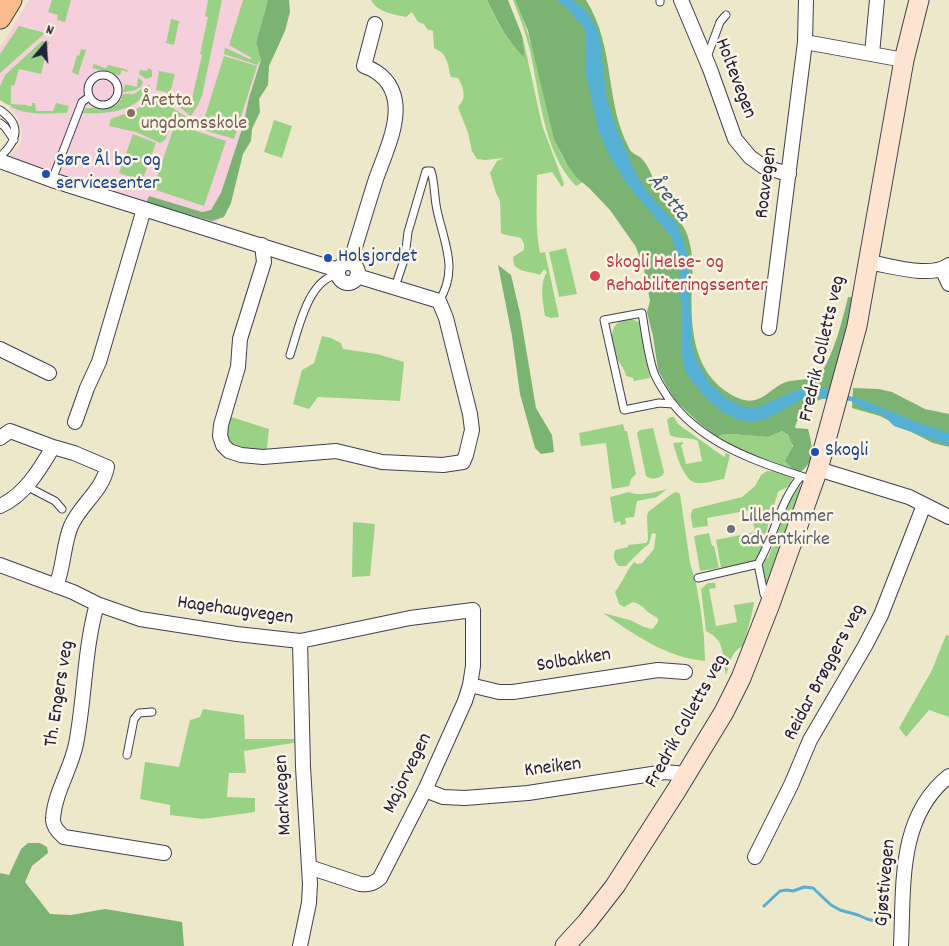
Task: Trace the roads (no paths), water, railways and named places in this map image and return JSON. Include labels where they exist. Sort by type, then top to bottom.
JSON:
[{"type":"main road","points":[[0,18],[11,0]]},
{"type":"street","name":"Holtevegen","points":[[681,0],[706,60],[735,139],[750,157],[764,167],[789,174]]},
{"type":"street","name":"Roavegen","points":[[769,328],[805,42],[806,0]]},
{"type":"street","points":[[872,54],[877,0]]},
{"type":"street","name":"Fredrik Colletts veg","points":[[568,945],[615,886],[724,712],[770,604],[811,475],[831,425],[857,326],[904,60],[919,0]]},
{"type":"street","points":[[0,162],[278,251],[342,269],[357,269],[358,276],[355,280],[348,283],[341,281],[342,269],[387,148],[395,116],[395,102],[386,80],[375,70],[364,66],[375,24]]},
{"type":"street","points":[[805,42],[904,60]]},
{"type":"street","points":[[75,422],[99,362],[144,209]]},
{"type":"street","points":[[262,246],[264,262],[240,339],[238,367],[223,418],[220,436],[223,445],[229,451],[241,455],[289,456],[310,452],[336,451],[382,462],[443,465],[463,462],[472,430],[470,414],[446,318],[439,301],[358,276]]},
{"type":"street","points":[[264,262],[278,251]]},
{"type":"street","points":[[867,262],[932,272],[946,267],[949,284]]},
{"type":"street","points":[[0,349],[49,373]]},
{"type":"street","points":[[3,432],[74,453],[107,467],[106,474],[100,485],[71,527],[56,586]]},
{"type":"street","points":[[0,506],[7,503],[26,486],[53,447]]},
{"type":"street","points":[[811,475],[894,492],[909,497],[949,517]]},
{"type":"street","name":"Reidar Brøggers veg","points":[[755,857],[791,785],[810,740],[865,646],[880,615],[924,505]]},
{"type":"street","name":"Hagehaugvegen","points":[[0,565],[140,619],[236,634],[300,641],[410,618],[473,610]]},
{"type":"street","name":"Th. Engers veg","points":[[97,604],[87,651],[76,744],[61,786],[53,819],[58,832],[64,837],[164,853]]},
{"type":"street","name":"Majorvegen","points":[[309,867],[360,884],[374,883],[380,878],[425,790],[465,701],[473,666],[473,610]]},
{"type":"street","name":"Markvegen","points":[[300,641],[303,767],[309,867],[309,903],[300,946]]},
{"type":"street","name":"Solbakken","points":[[470,685],[499,692],[513,692],[658,670],[685,672]]},
{"type":"street","name":"Kneiken","points":[[425,790],[443,797],[465,798],[528,793],[665,772],[686,774]]},
{"type":"street","name":"Gjøstivegen","points":[[901,946],[906,850],[914,821],[931,793],[949,776]]},
{"type":"lane","points":[[706,60],[720,22],[726,15]]},
{"type":"lane","points":[[104,75],[113,79],[117,85],[118,92],[112,103],[103,106],[94,102],[90,97],[88,90],[90,82],[97,77],[104,75]]},
{"type":"lane","points":[[52,180],[82,102],[90,97]]},
{"type":"lane","points":[[0,110],[13,121],[16,131],[14,140],[8,150],[0,157]]},
{"type":"lane","points":[[0,123],[14,140]]},
{"type":"lane","points":[[395,287],[405,257],[408,232],[426,171],[431,171],[437,212],[448,249],[450,267],[448,284],[439,301]]},
{"type":"lane","points":[[290,355],[310,297],[326,278],[342,269]]},
{"type":"lane","points":[[673,404],[659,403],[624,410],[604,320],[642,312],[653,372],[673,404],[689,421],[718,443],[737,453],[811,475]]},
{"type":"lane","points":[[770,604],[764,594],[758,564],[781,507],[794,485],[811,475]]},
{"type":"lane","points":[[26,486],[55,501],[62,509]]},
{"type":"lane","points":[[698,578],[758,564]]},
{"type":"lane","points":[[127,754],[134,719],[139,713],[152,712]]},
{"type":"water","points":[[557,0],[573,0],[585,10],[594,23],[600,37],[606,97],[617,130],[636,174],[648,193],[675,221],[680,231],[688,256],[692,345],[697,362],[710,384],[725,398],[744,407],[758,407],[797,390],[822,388],[863,400],[949,433],[949,445],[894,426],[883,415],[862,408],[851,401],[806,397],[768,418],[755,422],[739,420],[724,413],[710,402],[695,385],[686,373],[682,357],[682,310],[678,280],[680,273],[677,253],[671,236],[626,183],[609,155],[598,130],[585,69],[586,37],[584,28],[568,9]]},
{"type":"waterway","points":[[764,906],[780,891],[793,891],[804,887],[813,888],[831,905],[840,910],[867,919],[875,921],[890,919],[897,915]]},
{"type":"place","name":"Åretta ungdomsskole","points":[[131,113]]},
{"type":"place","name":"Søre Ål bo- og servicesenter","points":[[46,174]]},
{"type":"place","name":"Holsjordet","points":[[328,258]]},
{"type":"place","name":"Skogli Helse- og Rehabiliteringssenter","points":[[595,276]]},
{"type":"place","name":"Skogli","points":[[815,452]]},
{"type":"place","name":"Lillehammer adventkirke","points":[[731,529]]},
{"type":"water label","name":"Åretta","points":[[667,199]]}]
